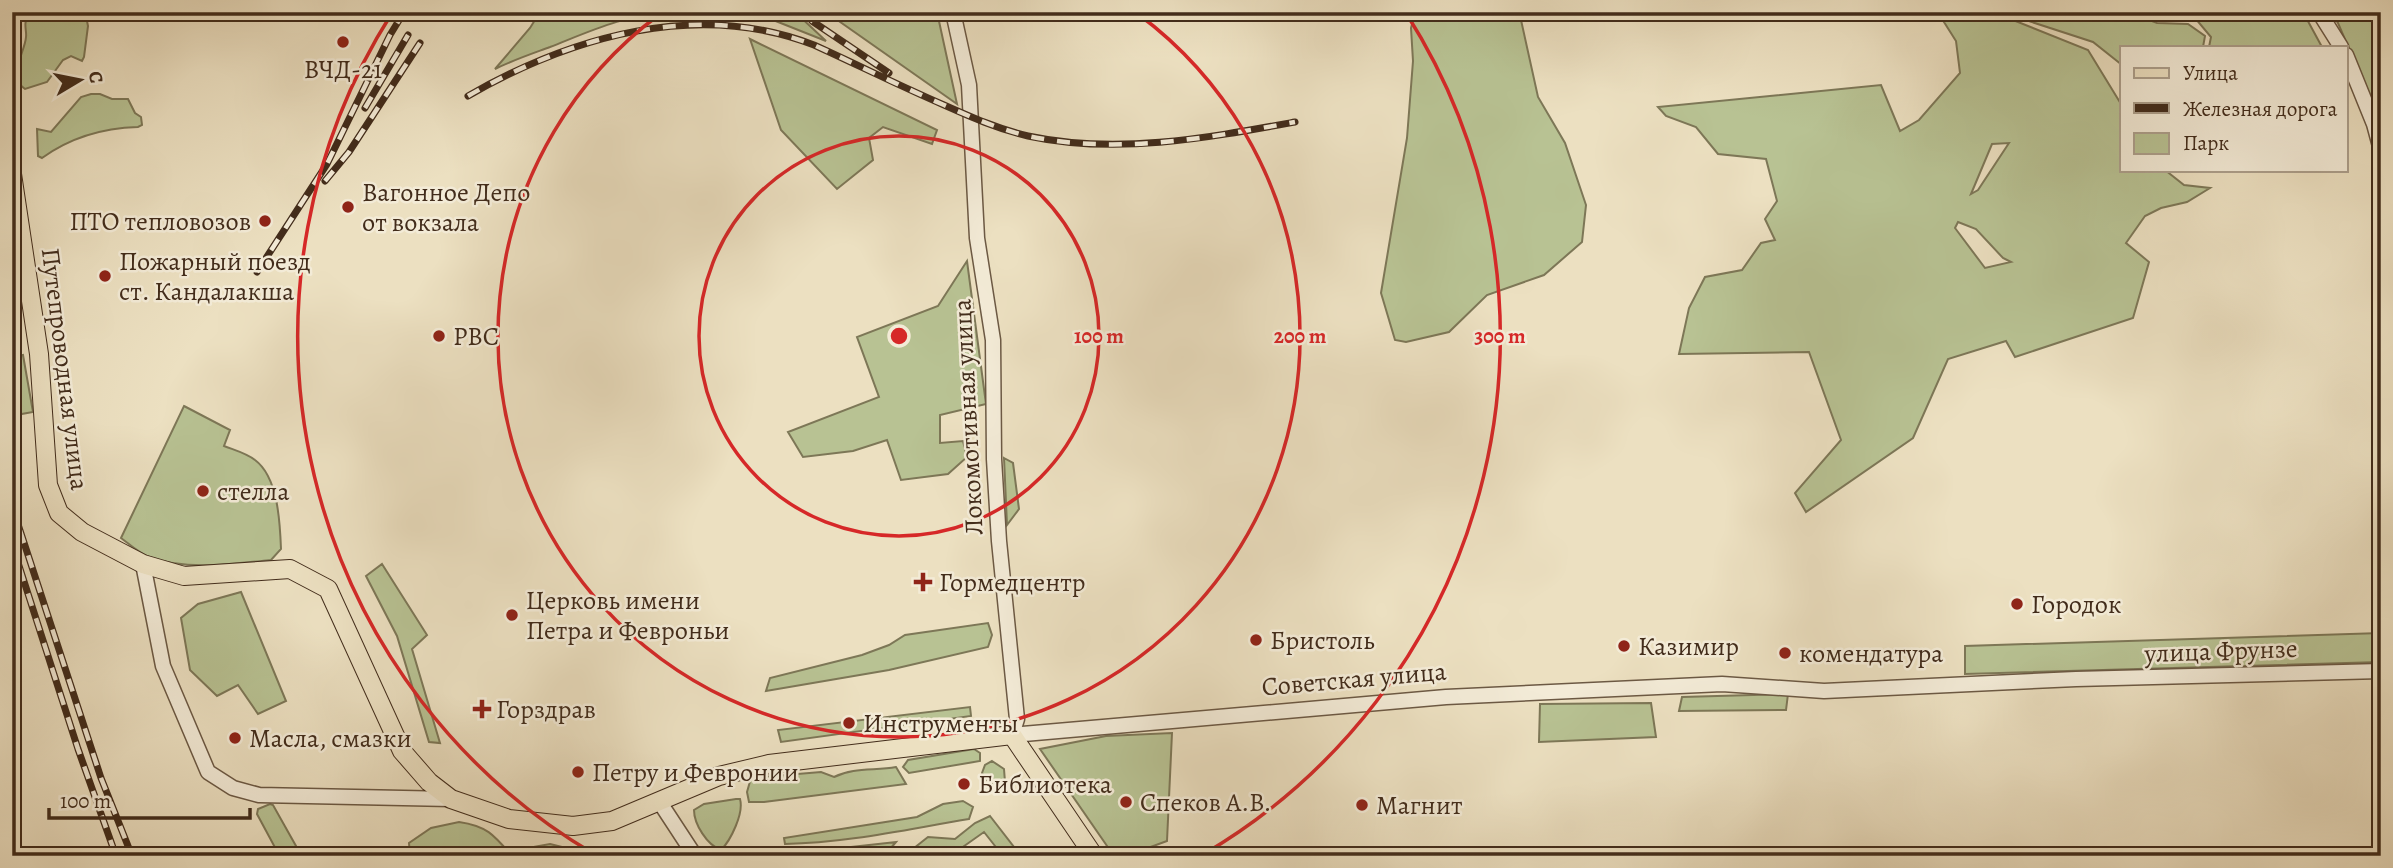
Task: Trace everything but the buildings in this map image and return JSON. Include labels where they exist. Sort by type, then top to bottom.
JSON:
[{"type":"main road","points":[[12,18],[14,12]]},
{"type":"main road","name":"Путепроводная улица","points":[[12,174],[39,354],[48,485],[59,513],[82,532],[143,564],[184,576],[290,569],[328,589],[402,751],[429,782],[451,799]]},
{"type":"main road","points":[[1012,735],[1094,856]]},
{"type":"main road","name":"Советская улица","points":[[451,799],[509,819],[573,826],[612,821],[719,776],[769,764],[1012,735]]},
{"type":"street","name":"Локомотивная улица","points":[[953,12],[969,85],[977,238],[993,340],[994,459],[1000,553],[1017,719],[1012,735]]},
{"type":"street","points":[[2319,12],[2340,46]]},
{"type":"street","points":[[2348,60],[2374,124],[2381,150]]},
{"type":"street","points":[[143,564],[163,666],[208,772],[233,788],[259,795],[451,799]]},
{"type":"street","name":"улица Фрунзе","points":[[2062,680],[2381,671]]},
{"type":"street","name":"Советская улица","points":[[1012,735],[1446,697],[1722,684],[1824,691],[2062,680]]},
{"type":"street","points":[[659,801],[695,856]]},
{"type":"green space","points":[[540,12],[671,12],[638,16],[609,24],[495,69]]},
{"type":"green space","points":[[753,12],[795,12],[826,41]]},
{"type":"green space","points":[[826,12],[937,12],[957,104]]},
{"type":"green space","points":[[1415,12],[1522,12],[1521,20],[1538,97],[1565,143],[1586,205],[1582,242],[1544,275],[1487,295],[1449,332],[1406,342],[1395,340],[1381,293],[1407,138],[1413,61],[1411,28]]},
{"type":"green space","points":[[1960,12],[1993,12],[2088,50],[2120,102],[2120,172],[2168,172],[2184,185],[2210,188],[2187,202],[2161,208],[2145,216],[2126,243],[2149,262],[2133,318],[2015,357],[2006,341],[1948,359],[1913,438],[1806,512],[1795,493],[1841,440],[1809,352],[1679,354],[1689,308],[1705,277],[1742,270],[1761,243],[1775,240],[1765,219],[1777,201],[1766,159],[1718,154],[1696,127],[1666,116],[1658,107],[1881,85],[1900,131],[1919,120],[1960,73],[1956,41],[1944,22]],"holes":[[[2009,143],[1978,190],[1971,194],[1992,144]],[[1958,222],[1976,229],[2003,258],[2011,262],[1985,268],[1955,228]]]},
{"type":"green space","points":[[2001,12],[2129,12],[2157,23],[2188,24],[2205,36],[2203,46],[2120,46],[2120,63],[2093,42]]},
{"type":"green space","points":[[2190,12],[2303,12],[2321,46],[2209,46],[2211,37]]},
{"type":"green space","points":[[2330,12],[2381,12],[2381,108],[2375,109],[2338,23]]},
{"type":"green space","points":[[35,14],[69,14],[87,21],[84,57],[82,61],[71,56],[63,60],[47,82],[25,89],[17,78],[17,71],[25,43],[26,20]]},
{"type":"green space","points":[[750,39],[937,130],[932,144],[883,127],[869,138],[873,160],[837,189],[781,130]]},
{"type":"green space","points":[[91,94],[112,99],[128,99],[135,113],[141,117],[142,125],[88,135],[64,144],[42,158],[38,156],[37,129],[51,132],[81,97]]},
{"type":"green space","points":[[967,261],[986,404],[940,415],[940,443],[963,441],[967,457],[948,474],[901,480],[887,440],[853,451],[803,457],[788,432],[879,397],[857,337],[938,306]]},
{"type":"green space","points":[[23,355],[33,412],[16,415],[12,393],[12,357]]},
{"type":"green space","points":[[184,406],[230,430],[224,446],[255,460],[269,477],[276,501],[281,549],[271,560],[210,565],[178,564],[149,557],[121,538]]},
{"type":"green space","points":[[1004,458],[1013,463],[1019,509],[1007,525]]},
{"type":"green space","points":[[382,564],[427,635],[412,649],[440,743],[429,742],[397,636],[366,576]]},
{"type":"green space","points":[[241,592],[286,701],[258,714],[238,685],[217,696],[190,670],[181,618],[198,604]]},
{"type":"green space","points":[[988,623],[992,635],[988,647],[889,670],[766,691],[770,678],[862,655],[889,645],[905,635]]},
{"type":"green space","points":[[2381,633],[2381,662],[1965,674],[1965,646]]},
{"type":"green space","points":[[1788,694],[1786,710],[1679,711],[1682,697]]},
{"type":"green space","points":[[1651,703],[1656,737],[1539,742],[1540,704]]},
{"type":"green space","points":[[970,707],[971,716],[781,742],[778,730]]},
{"type":"green space","points":[[1172,733],[1167,841],[1126,856],[1114,856],[1040,749],[1106,736]]},
{"type":"green space","points":[[974,749],[980,753],[980,761],[909,773],[903,767],[908,760]]},
{"type":"green space","points":[[992,761],[1004,769],[1005,782],[989,783],[982,773],[985,765]]},
{"type":"green space","points":[[896,767],[906,784],[749,802],[747,792],[751,778],[821,772],[834,777],[857,770]]},
{"type":"green space","points":[[740,799],[741,805],[738,819],[721,850],[711,844],[702,833],[694,810],[704,804]]},
{"type":"green space","points":[[963,801],[973,807],[969,819],[854,838],[785,844],[784,838],[917,817],[943,804]]},
{"type":"green space","points":[[270,804],[296,846],[283,856],[279,855],[257,814],[258,809]]},
{"type":"green space","points":[[990,816],[1021,856],[1003,856],[984,832],[950,856],[904,856],[928,837],[955,839],[975,823]]},
{"type":"green space","points":[[459,822],[477,826],[489,833],[512,856],[410,856],[409,843],[431,828]]},
{"type":"green space","points":[[896,842],[884,856],[810,856],[824,850]]},
{"type":"green space","points":[[550,844],[582,852],[620,850],[632,853],[627,856],[541,856],[533,853],[533,847]]},
{"type":"railway","points":[[257,272],[327,164],[404,12]]},
{"type":"railway","points":[[804,12],[812,21],[889,73]]},
{"type":"railway","points":[[468,96],[550,56],[593,42],[636,31],[681,26],[726,26],[770,32],[814,45],[964,114],[1028,136],[1061,142],[1162,142],[1295,122]]},
{"type":"railway","points":[[365,108],[408,35]]},
{"type":"railway","points":[[325,181],[349,152],[420,43]]},
{"type":"railway","points":[[12,506],[101,778],[132,856]]},
{"type":"railway","points":[[12,544],[78,749],[116,856]]},
{"type":"place","name":"ВЧД-21","points":[[343,42]]},
{"type":"place","name":"Вагонное Депо от вокзала","points":[[348,207]]},
{"type":"place","name":"ПТО тепловозов","points":[[265,221]]},
{"type":"place","name":"Пожарный поезд ст. Кандалакша","points":[[105,276]]},
{"type":"place","name":"РВС","points":[[439,336]]},
{"type":"place","name":"стелла","points":[[203,491]]},
{"type":"place","name":"Гормедцентр","points":[[923,582]]},
{"type":"place","name":"Городок","points":[[2017,604]]},
{"type":"place","name":"Церковь имени Петра и Февроньи","points":[[512,615]]},
{"type":"place","name":"Бристоль","points":[[1256,640]]},
{"type":"place","name":"Казимир","points":[[1624,646]]},
{"type":"place","name":"комендатура","points":[[1785,653]]},
{"type":"place","name":"Горздрав","points":[[482,709]]},
{"type":"place","name":"Инструменты","points":[[849,723]]},
{"type":"place","name":"Масла, смазки","points":[[235,738]]},
{"type":"place","name":"Петру и Февронии","points":[[578,772]]},
{"type":"place","name":"Библиотека","points":[[964,784]]},
{"type":"place","name":"Спеков А.В.","points":[[1126,802]]},
{"type":"place","name":"Магнит","points":[[1362,805]]}]
